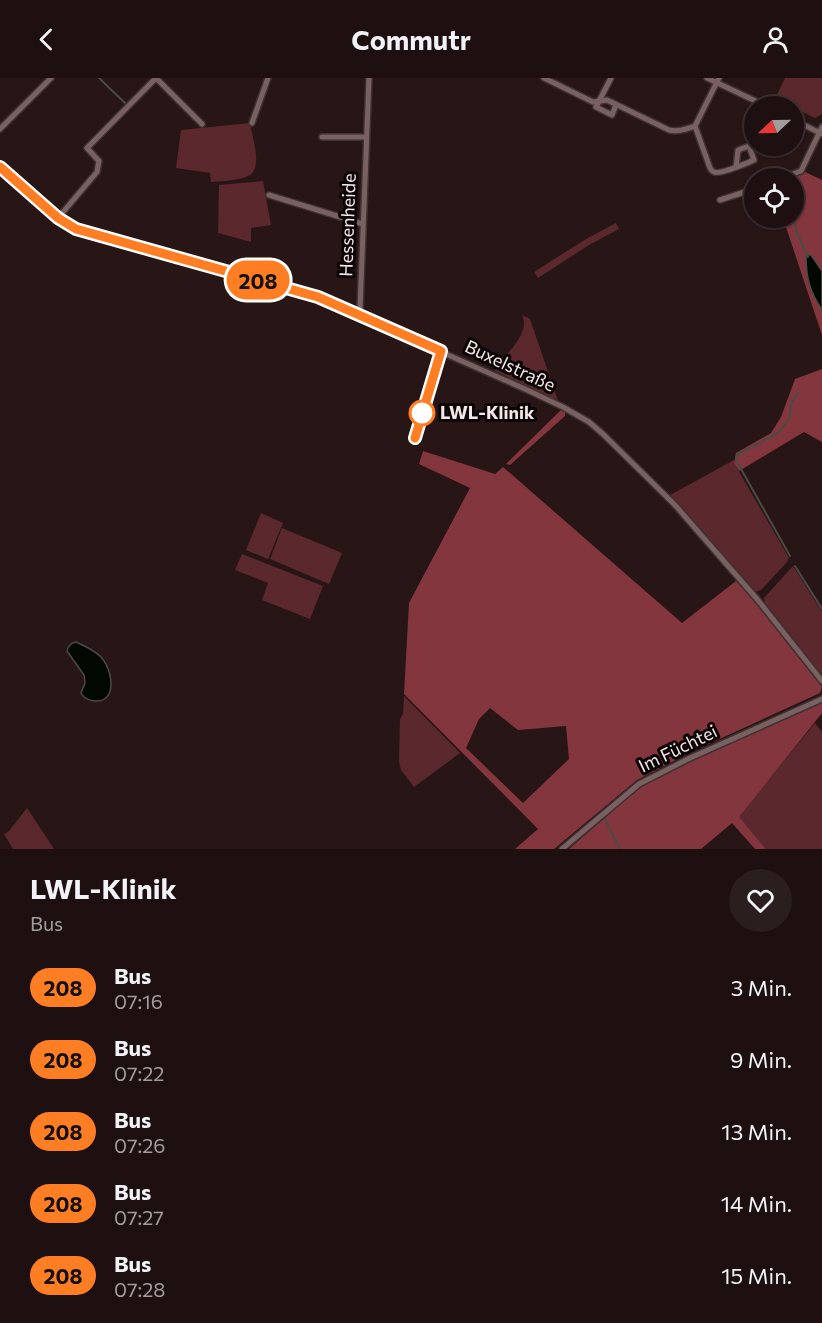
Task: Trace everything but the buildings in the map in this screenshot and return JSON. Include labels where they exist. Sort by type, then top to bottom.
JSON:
[{"type":"street","points":[[0,129],[51,78]]},
{"type":"street","points":[[58,218],[97,172],[99,161],[87,148],[156,78],[202,124]]},
{"type":"street","points":[[252,123],[268,78]]},
{"type":"street","name":"Hessenheide","points":[[357,314],[360,309],[369,78]]},
{"type":"street","points":[[544,78],[593,102],[607,100],[675,131],[695,126],[718,80]]},
{"type":"street","points":[[611,78],[596,106],[612,115],[616,105]]},
{"type":"street","points":[[707,78],[718,80],[748,96]]},
{"type":"street","points":[[802,168],[821,131],[804,124]]},
{"type":"street","points":[[695,126],[710,168],[718,173],[736,167]]},
{"type":"street","points":[[322,137],[366,137]]},
{"type":"street","name":"Buxelstraße","points":[[0,167],[58,218],[76,229],[318,297],[459,358],[563,407],[589,422],[675,505],[758,599],[822,681]]},
{"type":"street","points":[[720,200],[744,192]]},
{"type":"street","points":[[269,195],[363,224]]},
{"type":"street","name":"Im Füchtei","points":[[562,849],[639,784],[690,758],[822,699]]},
{"type":"shaded area","points":[[785,78],[822,78],[822,114],[815,118],[804,113],[804,96],[776,96]]},
{"type":"shaded area","points":[[250,123],[256,160],[253,172],[248,176],[235,180],[211,182],[210,173],[176,168],[181,130]]},
{"type":"shaded area","points":[[804,172],[822,180],[822,335],[786,228],[804,228]]},
{"type":"shaded area","points":[[263,181],[271,225],[251,228],[251,242],[218,233],[219,185]]},
{"type":"shaded area","points":[[616,223],[619,229],[589,245],[538,278],[534,272],[586,239]]},
{"type":"shaded area","points":[[811,255],[822,271],[822,310],[814,297],[808,278],[806,256]]},
{"type":"shaded area","points":[[522,315],[530,319],[558,401],[495,371],[520,336],[524,322]]},
{"type":"shaded area","points":[[822,369],[822,442],[804,432],[739,471],[734,463],[736,453],[771,433],[781,417],[795,379]]},
{"type":"shaded area","points":[[561,410],[565,412],[565,416],[510,465],[506,464]]},
{"type":"shaded area","points":[[423,451],[495,474],[503,467],[682,623],[736,581],[753,599],[822,687],[820,693],[689,753],[637,780],[554,849],[515,849],[538,829],[404,694],[409,603],[470,488],[419,464]],"holes":[[[490,708],[518,730],[566,726],[569,759],[523,803],[466,748],[479,719]]]},
{"type":"shaded area","points":[[734,460],[789,558],[761,590],[755,592],[670,495]]},
{"type":"shaded area","points":[[261,513],[283,523],[268,559],[246,550]]},
{"type":"shaded area","points":[[282,528],[342,553],[329,584],[270,559]]},
{"type":"shaded area","points":[[242,554],[323,586],[310,619],[262,600],[268,583],[235,570]]},
{"type":"shaded area","points":[[793,566],[822,612],[822,675],[765,603],[764,598]]},
{"type":"shaded area","points":[[76,642],[95,652],[106,665],[111,685],[109,694],[103,700],[90,700],[81,693],[85,683],[84,675],[67,651],[70,645]]},
{"type":"shaded area","points":[[404,696],[460,753],[414,787],[401,770],[399,761],[400,719],[403,714]]},
{"type":"shaded area","points":[[822,701],[822,713],[739,817],[766,849],[755,849],[732,823],[701,849],[569,849],[641,786],[691,760]]},
{"type":"shaded area","points":[[815,723],[822,732],[822,849],[766,849],[738,817]]},
{"type":"shaded area","points":[[27,808],[54,849],[13,849],[4,834]]},
{"type":"waterway","points":[[99,78],[125,103]]},
{"type":"waterway","points":[[796,228],[808,257]]},
{"type":"waterway","points":[[790,556],[736,457],[778,433],[790,418],[791,403],[798,393]]},
{"type":"waterway","points":[[795,566],[822,609]]},
{"type":"waterway","points":[[605,819],[620,849]]},
{"type":"bus line","name":"208","points":[[0,167],[58,218],[76,229],[318,297],[441,351],[415,438]]},
{"type":"place","name":"LWL-Klinik","points":[[422,413]]}]
